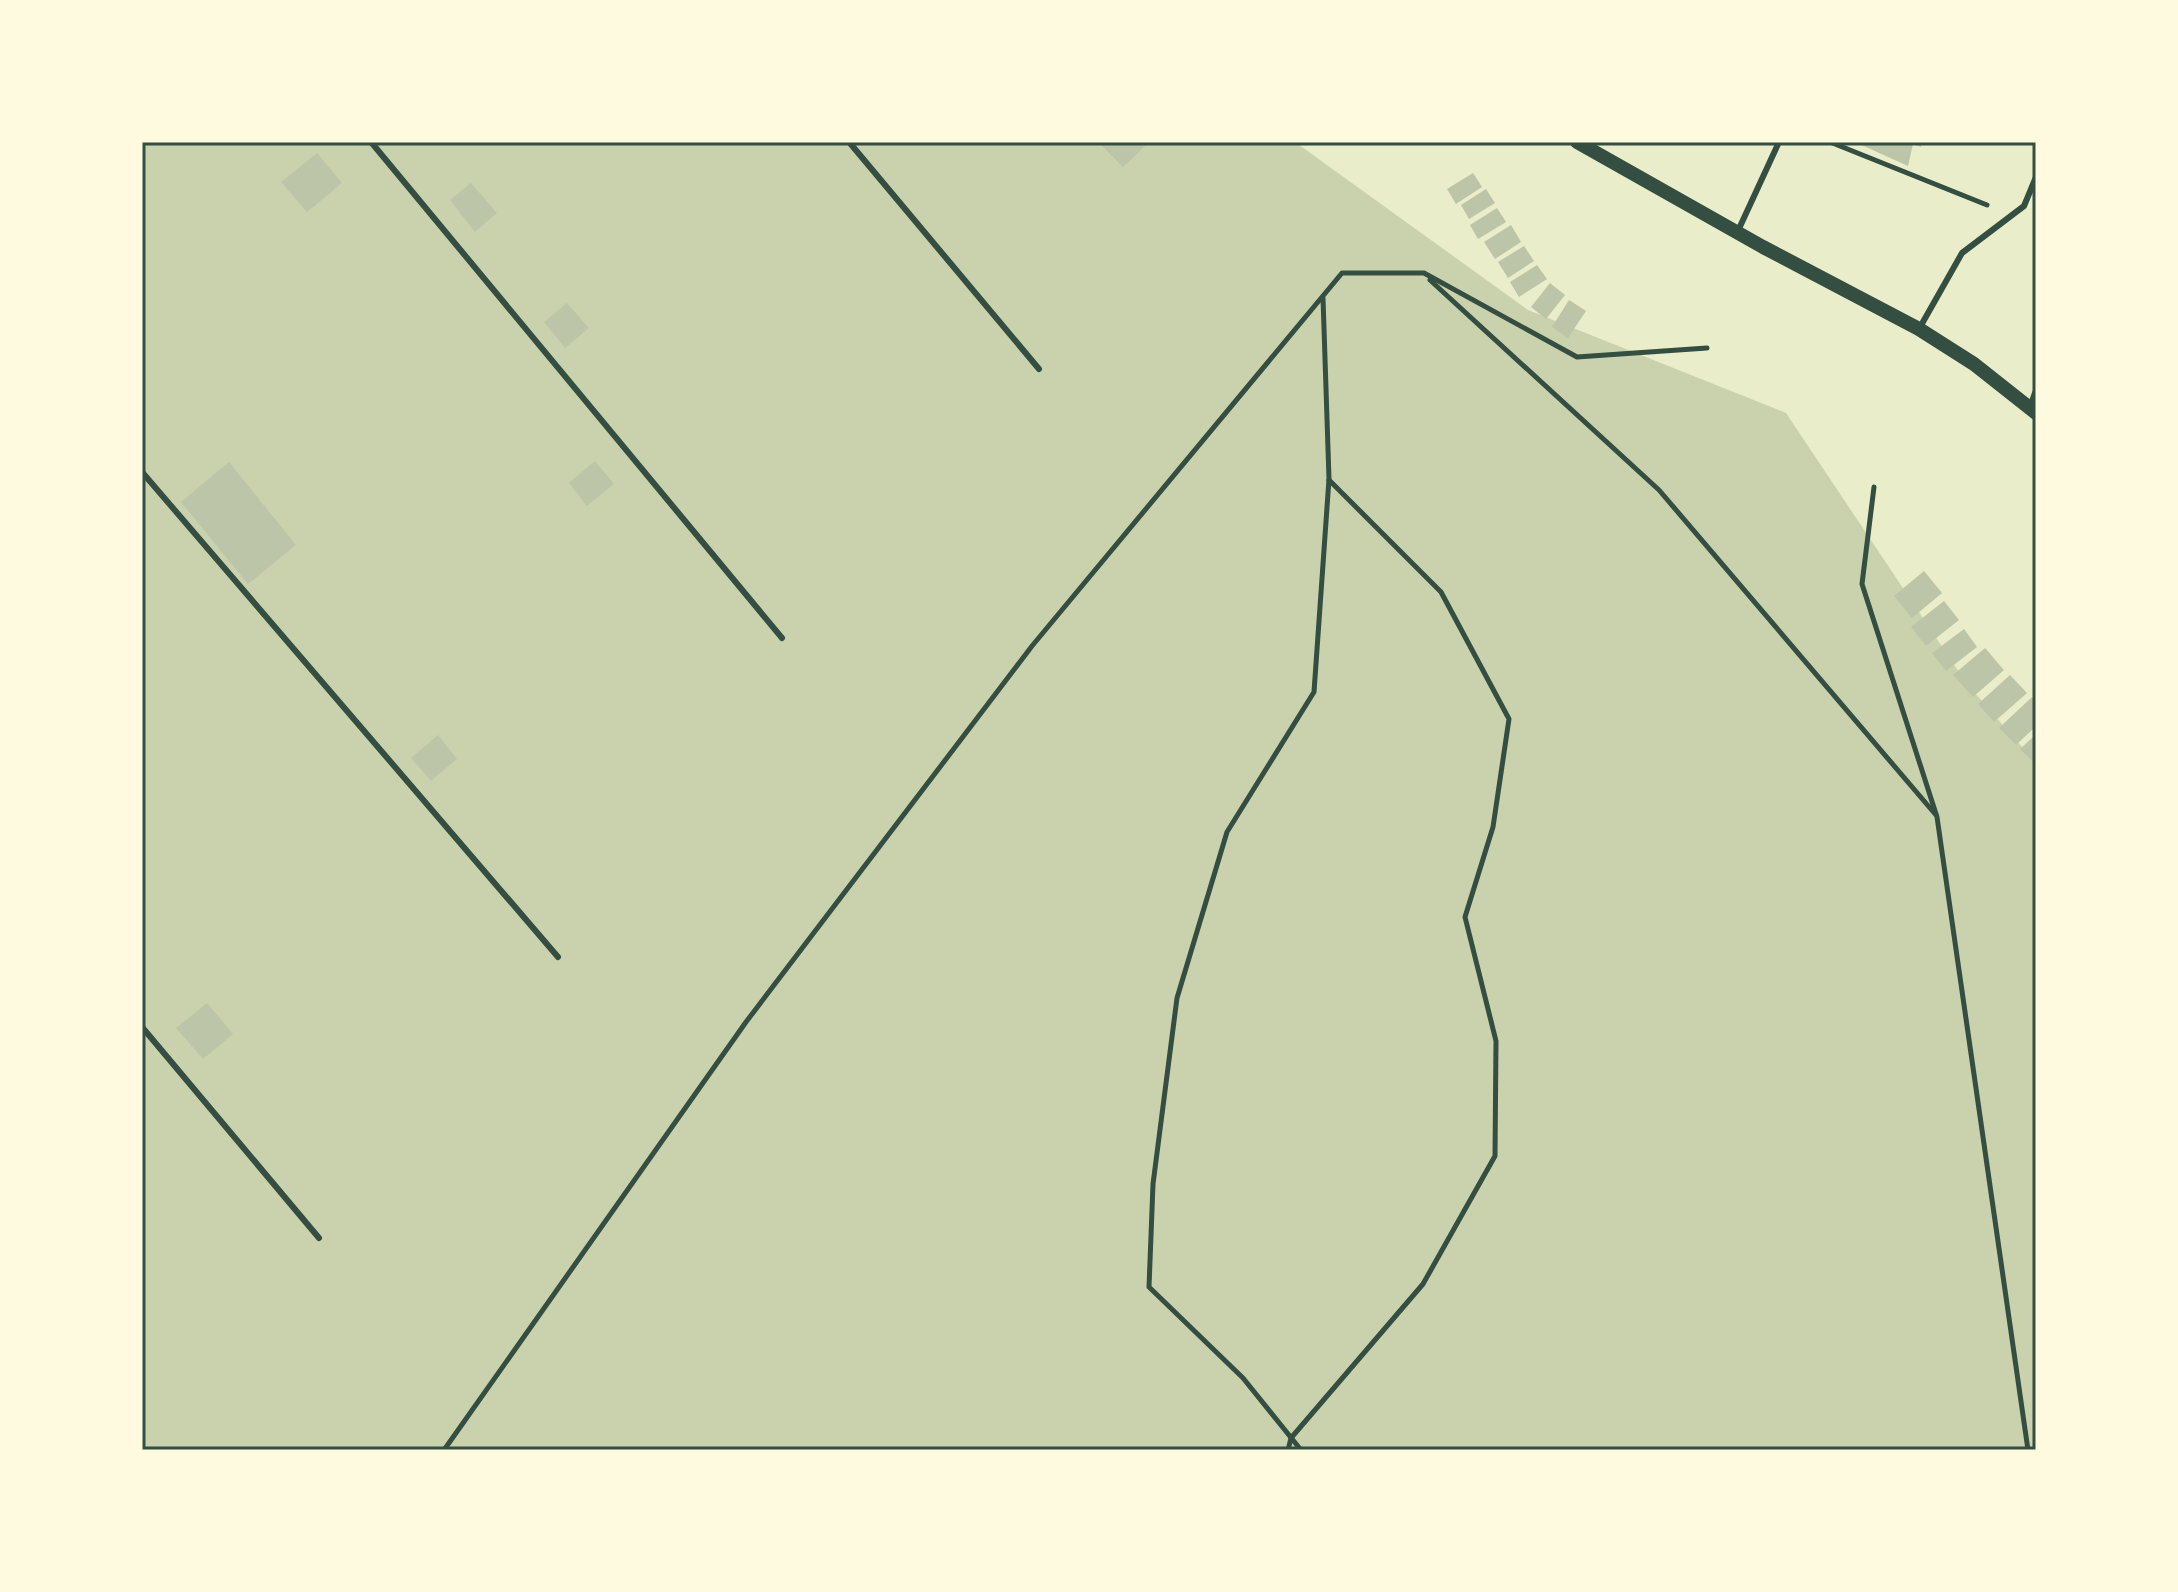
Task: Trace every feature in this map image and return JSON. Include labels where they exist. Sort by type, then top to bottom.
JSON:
[{"type":"street","points":[[1577,142],[1737,233],[1919,329],[2035,406]]},
{"type":"lane","points":[[371,142],[782,638]]},
{"type":"lane","points":[[849,142],[1039,369]]},
{"type":"lane","points":[[1737,233],[1779,142]]},
{"type":"lane","points":[[1919,329],[1962,253],[2024,206],[2036,177]]},
{"type":"lane","points":[[142,472],[558,957]]},
{"type":"lane","points":[[142,1027],[319,1238]]},
{"type":"path","points":[[1830,142],[2013,215]]},
{"type":"path","points":[[444,1450],[746,1022],[1013,671],[1342,273],[1424,273],[1577,357],[1707,348]]},
{"type":"path","points":[[1424,273],[1659,490],[1937,817]]},
{"type":"path","points":[[1301,1450],[1243,1378],[1149,1287],[1153,1184],[1177,998],[1227,832],[1314,692],[1329,479],[1323,297]]},
{"type":"path","points":[[1288,1450],[1291,1438],[1423,1284],[1495,1156],[1496,1041],[1465,917],[1493,827],[1509,719],[1441,592],[1329,479]]},
{"type":"path","points":[[1874,487],[1862,584],[1937,817],[2028,1450]]},
{"type":"green space","points":[[142,142],[1295,142],[1528,310],[1786,413],[1967,684],[2036,763],[2036,1450],[142,1450]]},
{"type":"building","points":[[1098,142],[1149,142],[1123,167]]},
{"type":"building","points":[[1855,142],[1922,142],[1921,147],[1913,144],[1908,166]]},
{"type":"building","points":[[317,153],[342,183],[307,212],[281,182]]},
{"type":"building","points":[[1473,173],[1482,187],[1456,204],[1447,189]]},
{"type":"building","points":[[471,183],[497,213],[475,232],[450,200]]},
{"type":"building","points":[[1486,189],[1495,203],[1469,219],[1461,205]]},
{"type":"building","points":[[1497,208],[1506,222],[1478,239],[1470,225]]},
{"type":"building","points":[[1511,225],[1521,242],[1495,259],[1484,242]]},
{"type":"building","points":[[1524,246],[1534,261],[1508,278],[1498,262]]},
{"type":"building","points":[[1537,265],[1547,279],[1519,297],[1510,282]]},
{"type":"building","points":[[1550,283],[1565,295],[1546,319],[1531,307]]},
{"type":"building","points":[[1569,300],[1586,311],[1568,338],[1552,327]]},
{"type":"building","points":[[567,303],[589,328],[565,348],[544,322]]},
{"type":"building","points":[[595,461],[614,484],[587,506],[569,483]]},
{"type":"building","points":[[229,462],[296,545],[248,584],[181,502]]},
{"type":"building","points":[[1924,571],[1942,593],[1912,618],[1894,596]]},
{"type":"building","points":[[1944,601],[1959,620],[1926,646],[1911,627]]},
{"type":"building","points":[[1964,629],[1977,647],[1946,671],[1932,653]]},
{"type":"building","points":[[1985,648],[2004,670],[1973,697],[1953,675]]},
{"type":"building","points":[[2010,675],[2027,693],[1994,722],[1978,704]]},
{"type":"building","points":[[2032,697],[2036,701],[2036,726],[2016,745],[1999,728]]},
{"type":"building","points":[[2036,734],[2036,761],[2034,763],[2020,749]]},
{"type":"building","points":[[438,735],[457,759],[431,781],[411,758]]},
{"type":"building","points":[[207,1003],[233,1034],[203,1059],[176,1028]]}]
